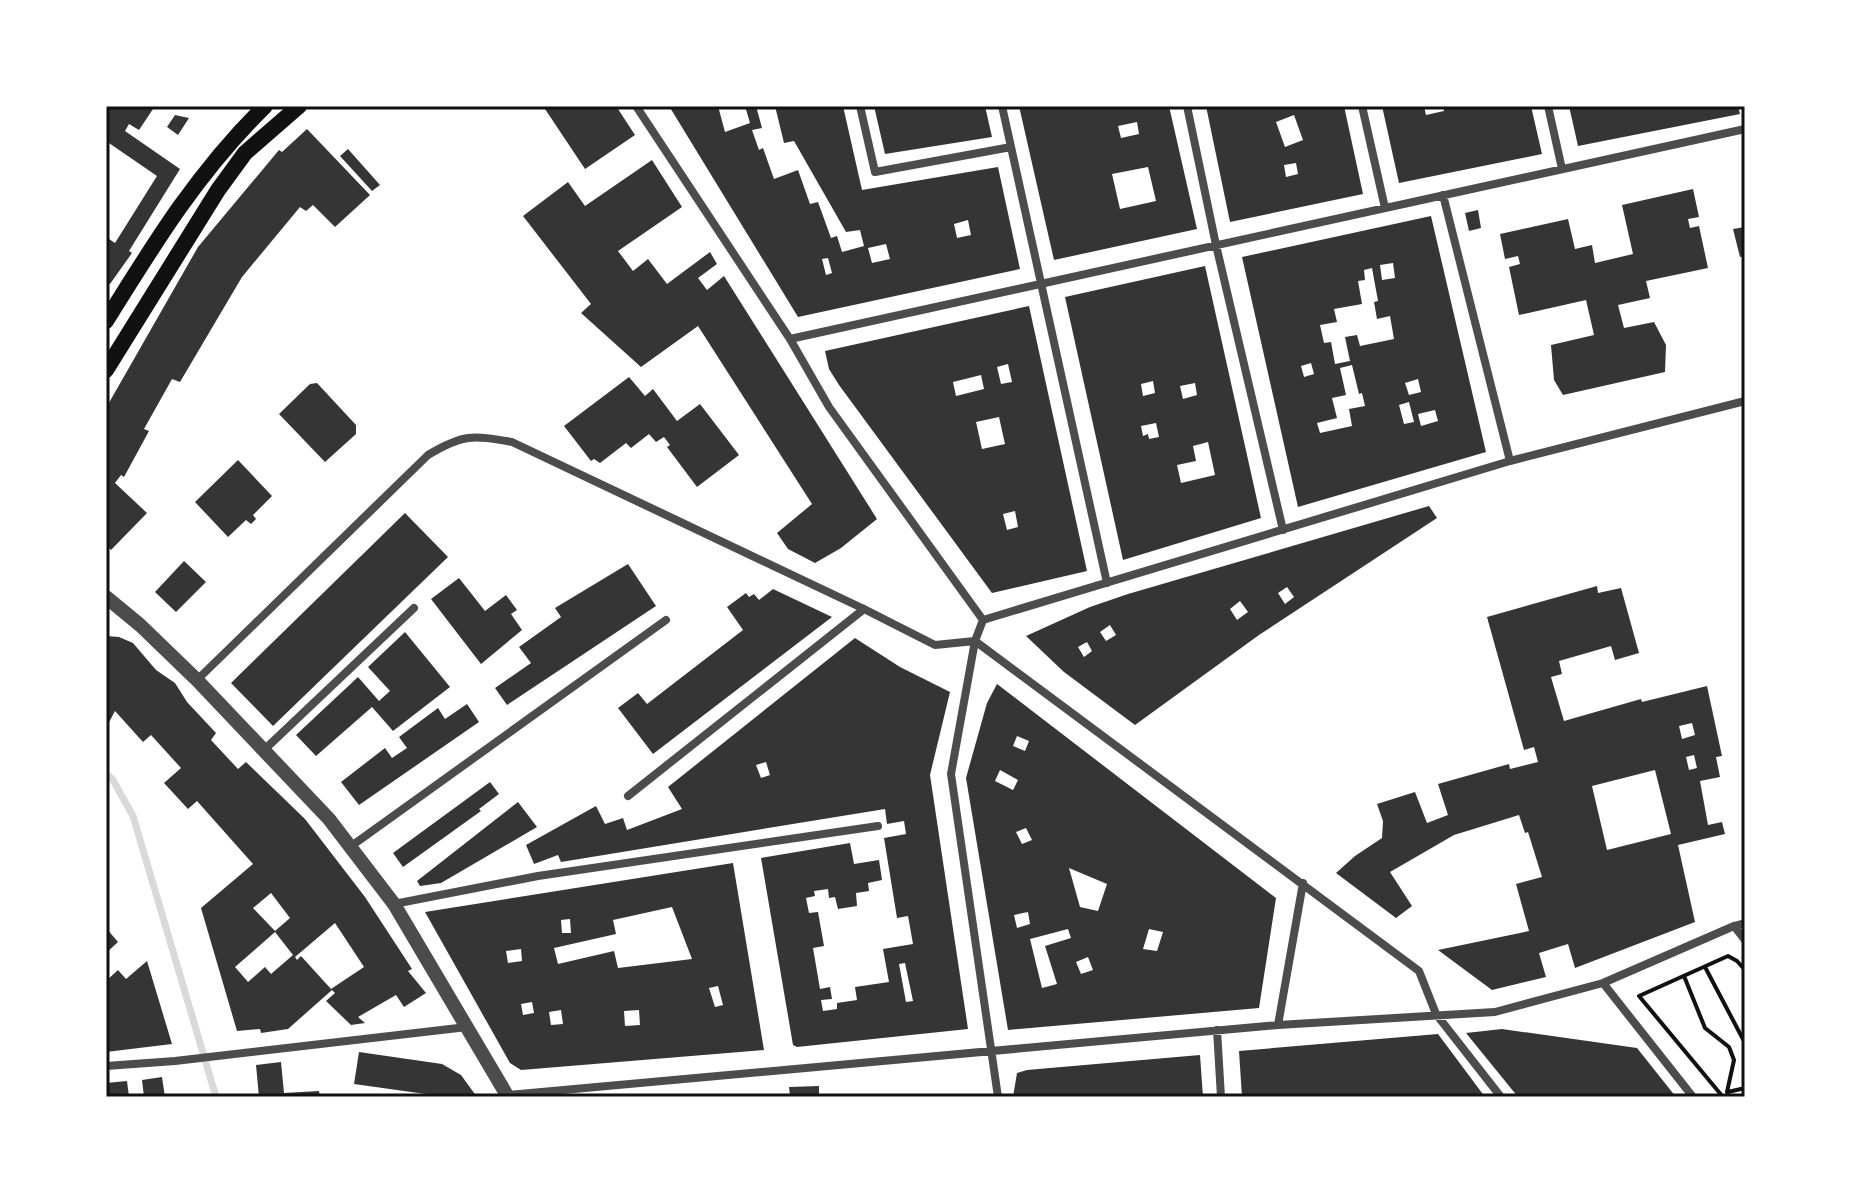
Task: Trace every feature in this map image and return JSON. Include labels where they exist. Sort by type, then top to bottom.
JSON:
[{"type":"main road","points":[[106,321],[197,180],[265,106]]},
{"type":"main road","points":[[106,370],[218,190],[245,153],[299,106]]},
{"type":"street","points":[[636,106],[790,339],[829,407],[983,620]]},
{"type":"street","points":[[860,106],[875,172],[1011,147]]},
{"type":"street","points":[[1002,106],[1107,583]]},
{"type":"street","points":[[1187,106],[1216,245],[1283,530]]},
{"type":"street","points":[[1362,106],[1385,208]]},
{"type":"street","points":[[1548,106],[1562,169]]},
{"type":"street","points":[[790,339],[1745,129]]},
{"type":"street","points":[[1443,195],[1510,461]]},
{"type":"street","points":[[983,620],[1510,461],[1745,401]]},
{"type":"street","points":[[197,680],[428,455],[456,439],[481,436],[512,442],[935,645],[975,641],[1419,971],[1436,1014],[1501,1097]]},
{"type":"street","points":[[106,597],[197,680],[329,819],[394,904],[508,1096],[992,1049],[1278,1025],[1495,1012],[1603,983],[1745,923]]},
{"type":"street","points":[[264,750],[414,608]]},
{"type":"street","points":[[628,796],[864,609]]},
{"type":"street","points":[[350,847],[666,620]]},
{"type":"street","points":[[983,620],[975,641],[951,774],[998,1097]]},
{"type":"street","points":[[394,904],[538,876],[878,826]]},
{"type":"street","points":[[1278,1025],[1303,883]]},
{"type":"street","points":[[1734,926],[1745,940]]},
{"type":"street","points":[[1603,983],[1693,1097]]},
{"type":"street","points":[[106,1066],[175,1061],[467,1027]]},
{"type":"street","points":[[1217,1030],[1221,1097]]},
{"type":"path","points":[[1723,1094],[1639,996],[1728,956],[1745,970]]},
{"type":"path","points":[[1705,967],[1745,1043]]},
{"type":"path","points":[[1684,976],[1705,1028],[1729,1047],[1734,1060],[1723,1094]]},
{"type":"path","points":[[1723,1094],[1745,1088]]},
{"type":"building","points":[[106,106],[155,106],[139,130],[129,124],[125,131],[180,169],[129,251],[132,253],[110,284],[106,282],[106,237],[115,243],[157,176],[106,141]]},
{"type":"building","points":[[543,106],[616,106],[635,135],[585,169]]},
{"type":"building","points":[[669,106],[718,106],[725,132],[750,123],[745,106],[756,106],[762,128],[752,130],[759,150],[763,148],[774,179],[798,170],[810,204],[818,202],[831,238],[837,236],[842,252],[864,246],[860,230],[846,232],[794,141],[784,143],[775,106],[843,106],[862,190],[998,167],[1020,269],[798,317]],"holes":[[[968,220],[971,235],[957,238],[954,224]],[[886,244],[890,259],[872,263],[868,248]],[[828,258],[832,273],[826,275],[822,259]]]},
{"type":"building","points":[[874,106],[985,106],[992,137],[885,154]]},
{"type":"building","points":[[1019,106],[1116,106],[1116,109],[1169,106],[1197,229],[1054,260]],"holes":[[[1137,122],[1139,134],[1121,138],[1118,126]],[[1148,167],[1156,201],[1120,209],[1112,174]]]},
{"type":"building","points":[[1206,106],[1344,106],[1363,194],[1230,222]],"holes":[[[1294,115],[1303,140],[1285,147],[1276,122]],[[1296,163],[1298,174],[1286,177],[1284,165]]]},
{"type":"building","points":[[1382,106],[1424,106],[1426,115],[1444,111],[1443,106],[1531,106],[1542,154],[1399,183]]},
{"type":"building","points":[[1569,106],[1738,106],[1740,114],[1578,146]]},
{"type":"building","points":[[175,115],[189,118],[178,135],[167,127]]},
{"type":"building","points":[[307,129],[370,195],[335,227],[313,205],[306,211],[300,207],[242,277],[180,382],[172,379],[144,429],[149,431],[124,477],[121,475],[115,483],[147,513],[111,550],[106,545],[106,408],[198,247],[279,150],[282,152]]},
{"type":"building","points":[[348,149],[380,185],[372,191],[340,156]]},
{"type":"building","points":[[652,160],[682,207],[618,251],[633,271],[648,259],[667,284],[710,252],[717,264],[698,278],[707,290],[724,276],[877,519],[841,548],[815,563],[788,549],[777,533],[812,504],[698,326],[641,367],[581,313],[591,304],[523,216],[568,182],[585,206]]},
{"type":"building","points":[[1693,189],[1699,217],[1688,219],[1690,228],[1699,226],[1708,268],[1646,281],[1650,298],[1618,305],[1624,328],[1654,322],[1666,345],[1665,372],[1563,395],[1554,380],[1551,345],[1594,335],[1586,300],[1519,315],[1509,267],[1520,264],[1518,256],[1505,259],[1500,234],[1568,219],[1575,249],[1592,245],[1595,263],[1633,254],[1622,205]]},
{"type":"building","points":[[1478,210],[1481,228],[1469,231],[1465,213]]},
{"type":"building","points":[[1431,216],[1486,452],[1298,507],[1242,257]],"holes":[[[1393,263],[1395,278],[1382,280],[1380,265]],[[1372,268],[1378,301],[1374,302],[1377,319],[1390,316],[1394,339],[1360,346],[1357,335],[1345,337],[1350,361],[1335,364],[1331,342],[1324,343],[1320,325],[1337,322],[1334,309],[1362,304],[1358,281],[1365,280],[1364,270]],[[1311,363],[1314,374],[1304,377],[1301,366]],[[1352,365],[1365,406],[1349,409],[1352,426],[1320,433],[1317,423],[1337,418],[1332,398],[1346,395],[1340,368]],[[1418,379],[1421,392],[1409,395],[1405,383]],[[1409,402],[1414,422],[1404,424],[1399,405]],[[1435,410],[1438,421],[1421,426],[1418,414]]]},
{"type":"building","points":[[1745,227],[1745,256],[1740,257],[1733,229]]},
{"type":"building","points":[[1205,266],[1261,518],[1123,560],[1065,297]],"holes":[[[1153,381],[1155,393],[1143,396],[1141,384]],[[1195,383],[1197,395],[1183,399],[1180,386]],[[1156,423],[1159,437],[1149,439],[1148,434],[1143,436],[1141,426]],[[1208,442],[1215,475],[1181,483],[1177,465],[1196,461],[1193,446]]]},
{"type":"building","points":[[1029,306],[1087,571],[992,593],[839,385],[829,369],[825,351]],"holes":[[[1008,364],[1012,382],[1001,384],[997,367]],[[981,375],[984,389],[956,396],[953,382]],[[999,417],[1005,444],[982,449],[976,422]],[[1015,511],[1018,527],[1007,530],[1003,514]]]},
{"type":"building","points":[[629,377],[645,396],[653,389],[677,421],[700,404],[739,455],[697,487],[667,447],[670,445],[664,437],[656,442],[649,434],[631,448],[626,443],[600,463],[594,459],[591,461],[564,426]]},
{"type":"building","points":[[317,383],[356,425],[356,434],[325,462],[279,414],[310,384]]},
{"type":"building","points":[[238,460],[272,496],[253,515],[256,519],[251,524],[246,520],[228,537],[195,502]]},
{"type":"building","points":[[1429,506],[1437,518],[1259,635],[1135,725],[1064,672],[1026,636],[1090,607]],"holes":[[[1287,587],[1294,597],[1285,604],[1278,593]],[[1240,601],[1248,612],[1237,620],[1230,609]],[[1110,625],[1116,635],[1106,641],[1100,632]],[[1087,642],[1092,651],[1084,657],[1078,647]]]},
{"type":"building","points":[[405,513],[448,557],[273,726],[231,683]]},
{"type":"building","points":[[184,561],[206,582],[176,612],[155,592]]},
{"type":"building","points":[[628,564],[656,606],[507,705],[495,688],[531,663],[519,647],[561,617],[555,608]]},
{"type":"building","points":[[459,578],[485,611],[506,595],[517,610],[511,614],[522,630],[481,664],[431,599]]},
{"type":"building","points":[[1597,586],[1598,593],[1621,588],[1639,653],[1615,660],[1611,646],[1559,661],[1562,674],[1551,677],[1564,721],[1641,699],[1642,702],[1707,686],[1722,756],[1716,757],[1720,777],[1700,781],[1708,825],[1722,822],[1725,834],[1678,845],[1695,922],[1575,968],[1568,944],[1539,953],[1546,977],[1492,990],[1438,950],[1529,931],[1516,884],[1542,877],[1528,832],[1525,833],[1519,815],[1454,835],[1390,872],[1412,906],[1396,918],[1336,873],[1382,838],[1383,821],[1377,804],[1415,792],[1427,823],[1448,815],[1438,784],[1509,764],[1510,769],[1538,762],[1534,747],[1524,750],[1487,617]],"holes":[[[1692,723],[1695,735],[1682,739],[1679,726]],[[1694,755],[1697,768],[1689,770],[1686,757]],[[1655,770],[1671,834],[1607,850],[1592,786]]]},
{"type":"building","points":[[773,589],[832,617],[653,754],[618,708],[638,693],[647,704],[743,630],[727,607],[746,593],[749,597],[754,594],[759,600]]},
{"type":"building","points":[[405,632],[450,687],[393,731],[372,707],[316,756],[296,735],[358,677],[379,701],[390,691],[368,667]]},
{"type":"building","points":[[106,636],[133,643],[156,670],[175,683],[187,702],[216,733],[211,740],[238,769],[246,762],[305,819],[365,897],[412,969],[408,971],[426,993],[404,1007],[396,995],[358,1017],[365,1023],[351,1025],[326,1001],[335,993],[332,990],[288,1029],[261,1033],[260,1029],[237,1031],[201,908],[253,864],[197,801],[188,809],[164,783],[181,768],[151,735],[143,742],[115,711],[106,728]],"holes":[[[271,893],[290,918],[275,931],[253,908]],[[335,923],[364,967],[331,989],[301,956],[297,960],[295,957]],[[275,932],[293,955],[271,974],[265,967],[248,982],[235,967]]]},
{"type":"building","points":[[855,638],[900,667],[950,692],[930,775],[968,1029],[793,1045],[761,858],[850,843],[854,864],[879,860],[882,880],[868,883],[869,891],[856,893],[857,906],[838,909],[835,897],[829,898],[828,889],[814,891],[815,896],[806,898],[809,913],[818,912],[824,946],[813,948],[820,989],[830,987],[832,999],[821,1000],[823,1011],[837,1009],[837,1003],[857,1000],[855,987],[889,982],[883,949],[913,944],[908,916],[897,918],[884,838],[906,834],[904,821],[887,824],[885,809],[561,862],[558,855],[534,864],[526,845],[596,806],[605,824],[623,818],[627,830],[682,809],[668,787]],"holes":[[[766,762],[770,775],[761,778],[756,765]],[[905,963],[913,1001],[906,1002],[899,964]]]},
{"type":"building","points":[[997,684],[1276,898],[1259,1008],[1008,1030],[966,778],[987,703]],"holes":[[[1017,736],[1029,741],[1025,751],[1013,746]],[[1000,770],[1018,780],[1013,790],[995,781]],[[1026,828],[1032,840],[1022,844],[1016,832]],[[1069,868],[1107,884],[1098,911],[1080,907]],[[1028,912],[1030,924],[1017,928],[1014,915]],[[1068,929],[1071,938],[1045,946],[1057,984],[1042,988],[1030,939]],[[1149,929],[1163,932],[1157,951],[1143,949]],[[1088,957],[1093,970],[1081,974],[1076,962]]]},
{"type":"building","points":[[467,704],[479,722],[359,805],[341,782],[385,748],[392,758],[407,748],[399,737],[438,708],[445,719]]},
{"type":"building","points":[[490,782],[499,794],[479,809],[481,811],[403,867],[393,853]]},
{"type":"building","points":[[518,802],[537,827],[441,883],[420,886],[417,881]]},
{"type":"building","points":[[733,863],[764,1050],[521,1070],[510,1063],[425,912]],"holes":[[[672,907],[692,959],[618,968],[614,951],[558,964],[554,948],[616,934],[613,920]],[[570,919],[571,933],[562,933],[561,920]],[[521,949],[522,961],[508,963],[506,951]],[[718,986],[723,1005],[715,1007],[709,988]],[[532,1002],[534,1013],[523,1015],[521,1004]],[[561,1010],[563,1024],[551,1025],[549,1012]],[[639,1010],[640,1025],[625,1026],[624,1011]]]},
{"type":"building","points":[[106,928],[118,942],[106,953]]},
{"type":"building","points":[[147,961],[172,1044],[106,1052],[106,981],[118,970],[126,979]]},
{"type":"building","points":[[1502,1029],[1637,1048],[1676,1097],[1518,1097],[1466,1033]]},
{"type":"building","points":[[1438,1034],[1485,1097],[1242,1097],[1239,1051]]},
{"type":"building","points":[[359,1052],[442,1064],[461,1075],[477,1097],[447,1097],[354,1084]]},
{"type":"building","points":[[1200,1055],[1203,1097],[1013,1097],[1017,1073],[1027,1070]]},
{"type":"building","points":[[281,1062],[284,1093],[319,1091],[320,1097],[259,1097],[256,1065]]},
{"type":"building","points":[[162,1077],[165,1097],[144,1097],[142,1080]]},
{"type":"building","points":[[127,1081],[129,1097],[106,1097],[106,1083]]},
{"type":"building","points":[[819,1086],[819,1094],[790,1096],[789,1087]]},
{"type":"waterway","points":[[106,773],[133,816],[216,1097]]}]
